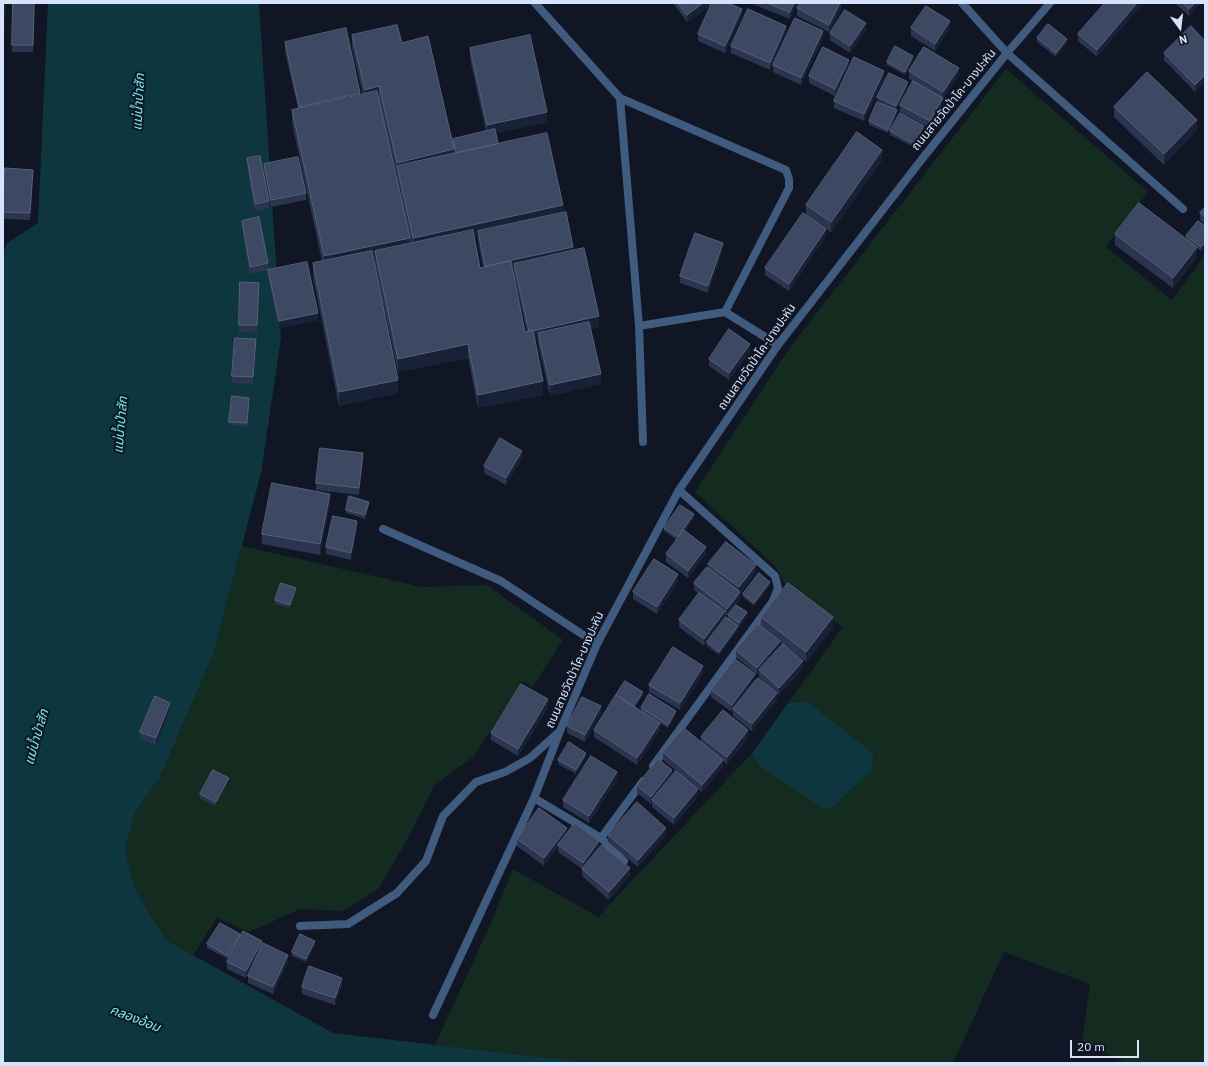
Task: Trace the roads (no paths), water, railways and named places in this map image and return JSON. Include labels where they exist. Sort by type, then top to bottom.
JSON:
[{"type":"street","points":[[535,3],[620,98],[786,170],[789,179],[789,188],[725,312]]},
{"type":"street","points":[[962,3],[1007,53],[1183,209]]},
{"type":"street","name":"ถนนสายวัดป่าโค-บางปะหัน","points":[[433,1015],[534,798],[560,731],[598,644],[679,490],[778,346],[922,158],[1007,53],[1050,3]]},
{"type":"street","points":[[620,98],[639,326],[643,442]]},
{"type":"street","points":[[639,326],[725,312],[778,346]]},
{"type":"street","points":[[601,838],[773,601],[778,588],[775,576],[679,490]]},
{"type":"street","points":[[384,529],[501,581],[598,644]]},
{"type":"street","points":[[300,926],[348,924],[397,893],[426,861],[442,816],[476,782],[504,772],[530,758],[560,731]]},
{"type":"street","points":[[534,798],[601,838],[624,861]]},
{"type":"water","points":[[48,3],[259,3],[281,338],[261,473],[213,655],[160,777],[135,813],[125,849],[135,889],[166,940],[333,1033],[591,1063],[3,1063],[3,254],[7,243],[38,223]]},
{"type":"water","points":[[806,701],[873,753],[872,769],[833,807],[823,808],[760,766],[752,753],[788,703]]},
{"type":"water label","name":"แม่น้ำป่าสัก","points":[[139,102]]},
{"type":"water label","name":"แม่น้ำป่าสัก","points":[[121,425]]},
{"type":"water label","name":"แม่น้ำป่าสัก","points":[[37,737]]},
{"type":"water label","name":"คลองอ้อม","points":[[135,1019]]}]
